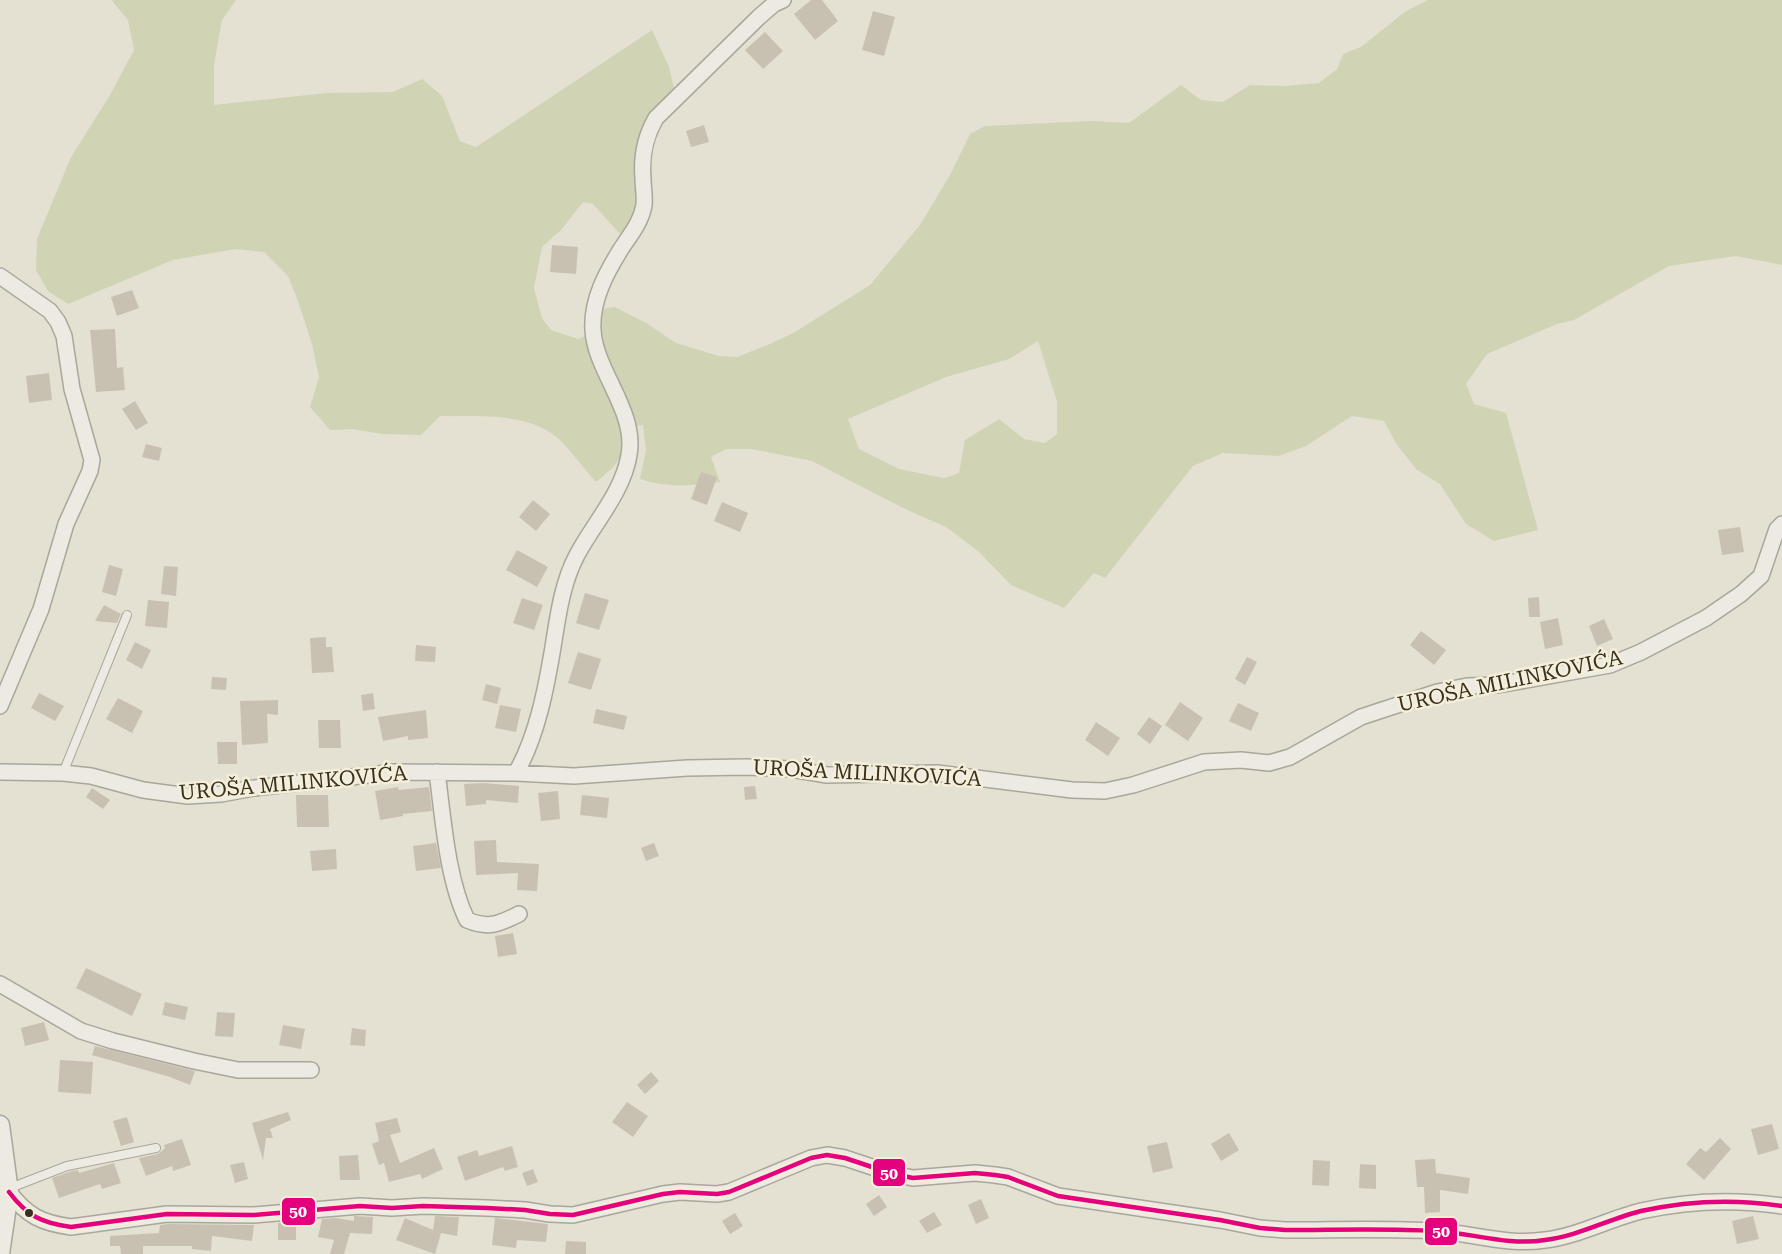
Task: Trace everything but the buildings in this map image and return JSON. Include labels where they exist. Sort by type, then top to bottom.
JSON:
[{"type":"street","points":[[516,773],[527,753],[538,715],[565,585],[576,556],[620,483],[629,455],[629,440],[624,414],[596,346],[593,329],[596,303],[606,274],[638,226],[644,205],[642,158],[648,133],[656,118],[763,5],[783,0]]},
{"type":"street","points":[[0,276],[44,306],[58,322],[64,336],[72,388],[92,460],[90,471],[66,524],[41,609],[0,706]]},
{"type":"street","name":"UROŠA MILINKOVIĆA","points":[[0,772],[91,776],[143,790],[188,796],[221,794],[254,788],[395,772],[574,776],[687,768],[746,767],[791,769],[827,775],[938,773],[1061,789],[1105,791],[1133,785],[1204,762],[1241,760],[1269,763],[1290,757],[1313,746],[1334,730],[1361,717],[1428,694],[1467,686],[1498,685],[1610,665],[1641,652],[1706,618],[1742,594],[1761,576],[1777,529],[1782,524]]},
{"type":"street","points":[[437,772],[450,861],[467,920],[479,925],[497,925],[519,914]]},
{"type":"street","points":[[0,984],[81,1031],[113,1041],[238,1070],[311,1070]]},
{"type":"street","points":[[0,1125],[9,1191],[0,1254]]},
{"type":"street","points":[[9,1191],[27,1214],[56,1225],[71,1227],[167,1214],[253,1215],[360,1206],[487,1208],[573,1215],[663,1194],[729,1192],[811,1158],[827,1155],[846,1158],[903,1176],[933,1178],[975,1173],[995,1175],[1058,1196],[1285,1230],[1437,1231],[1524,1242],[1571,1234],[1640,1211],[1676,1205],[1740,1202],[1782,1206]]},
{"type":"lane","points":[[63,773],[127,615]]},
{"type":"lane","points":[[9,1191],[67,1166],[156,1148]]},
{"type":"green space","points":[[236,0],[222,20],[214,65],[214,105],[326,93],[393,92],[422,79],[442,96],[460,141],[476,147],[652,30],[669,67],[676,96],[650,133],[647,193],[629,244],[593,204],[583,202],[561,230],[542,247],[534,288],[542,318],[551,330],[578,339],[587,335],[588,311],[615,307],[646,323],[676,343],[719,356],[737,357],[795,332],[870,285],[920,225],[950,175],[970,134],[985,126],[1093,121],[1129,123],[1181,85],[1201,100],[1223,102],[1250,85],[1285,86],[1319,83],[1337,69],[1343,54],[1361,47],[1406,11],[1428,0],[1782,0],[1782,265],[1736,256],[1669,266],[1574,320],[1557,324],[1487,354],[1466,384],[1474,404],[1506,413],[1538,530],[1494,541],[1466,524],[1440,484],[1417,470],[1397,445],[1384,421],[1352,416],[1306,446],[1279,456],[1223,453],[1193,466],[1105,578],[1094,573],[1064,608],[1011,585],[978,551],[946,527],[905,509],[812,461],[752,449],[726,449],[711,457],[720,482],[680,485],[650,482],[640,479],[646,450],[643,425],[624,428],[619,460],[596,482],[563,443],[536,425],[521,421],[489,417],[440,416],[421,435],[382,434],[352,429],[330,430],[310,407],[319,377],[312,344],[298,301],[288,276],[264,252],[235,249],[173,260],[68,304],[48,291],[36,270],[37,239],[71,157],[110,95],[134,50],[128,20],[112,1]],"holes":[[[1038,341],[1057,402],[1057,434],[1045,443],[1024,439],[999,419],[965,440],[959,473],[944,478],[899,469],[859,449],[848,419],[946,377],[1009,359]]]},
{"type":"transit line","name":"50","points":[[9,1192],[22,1207],[36,1217],[71,1227],[167,1214],[253,1215],[360,1206],[487,1208],[573,1215],[663,1194],[729,1192],[811,1158],[827,1155],[913,1178],[975,1173],[995,1175],[1008,1177],[1058,1196],[1285,1230],[1417,1230],[1531,1241],[1557,1238],[1641,1211],[1676,1205],[1729,1202],[1782,1206]]}]
